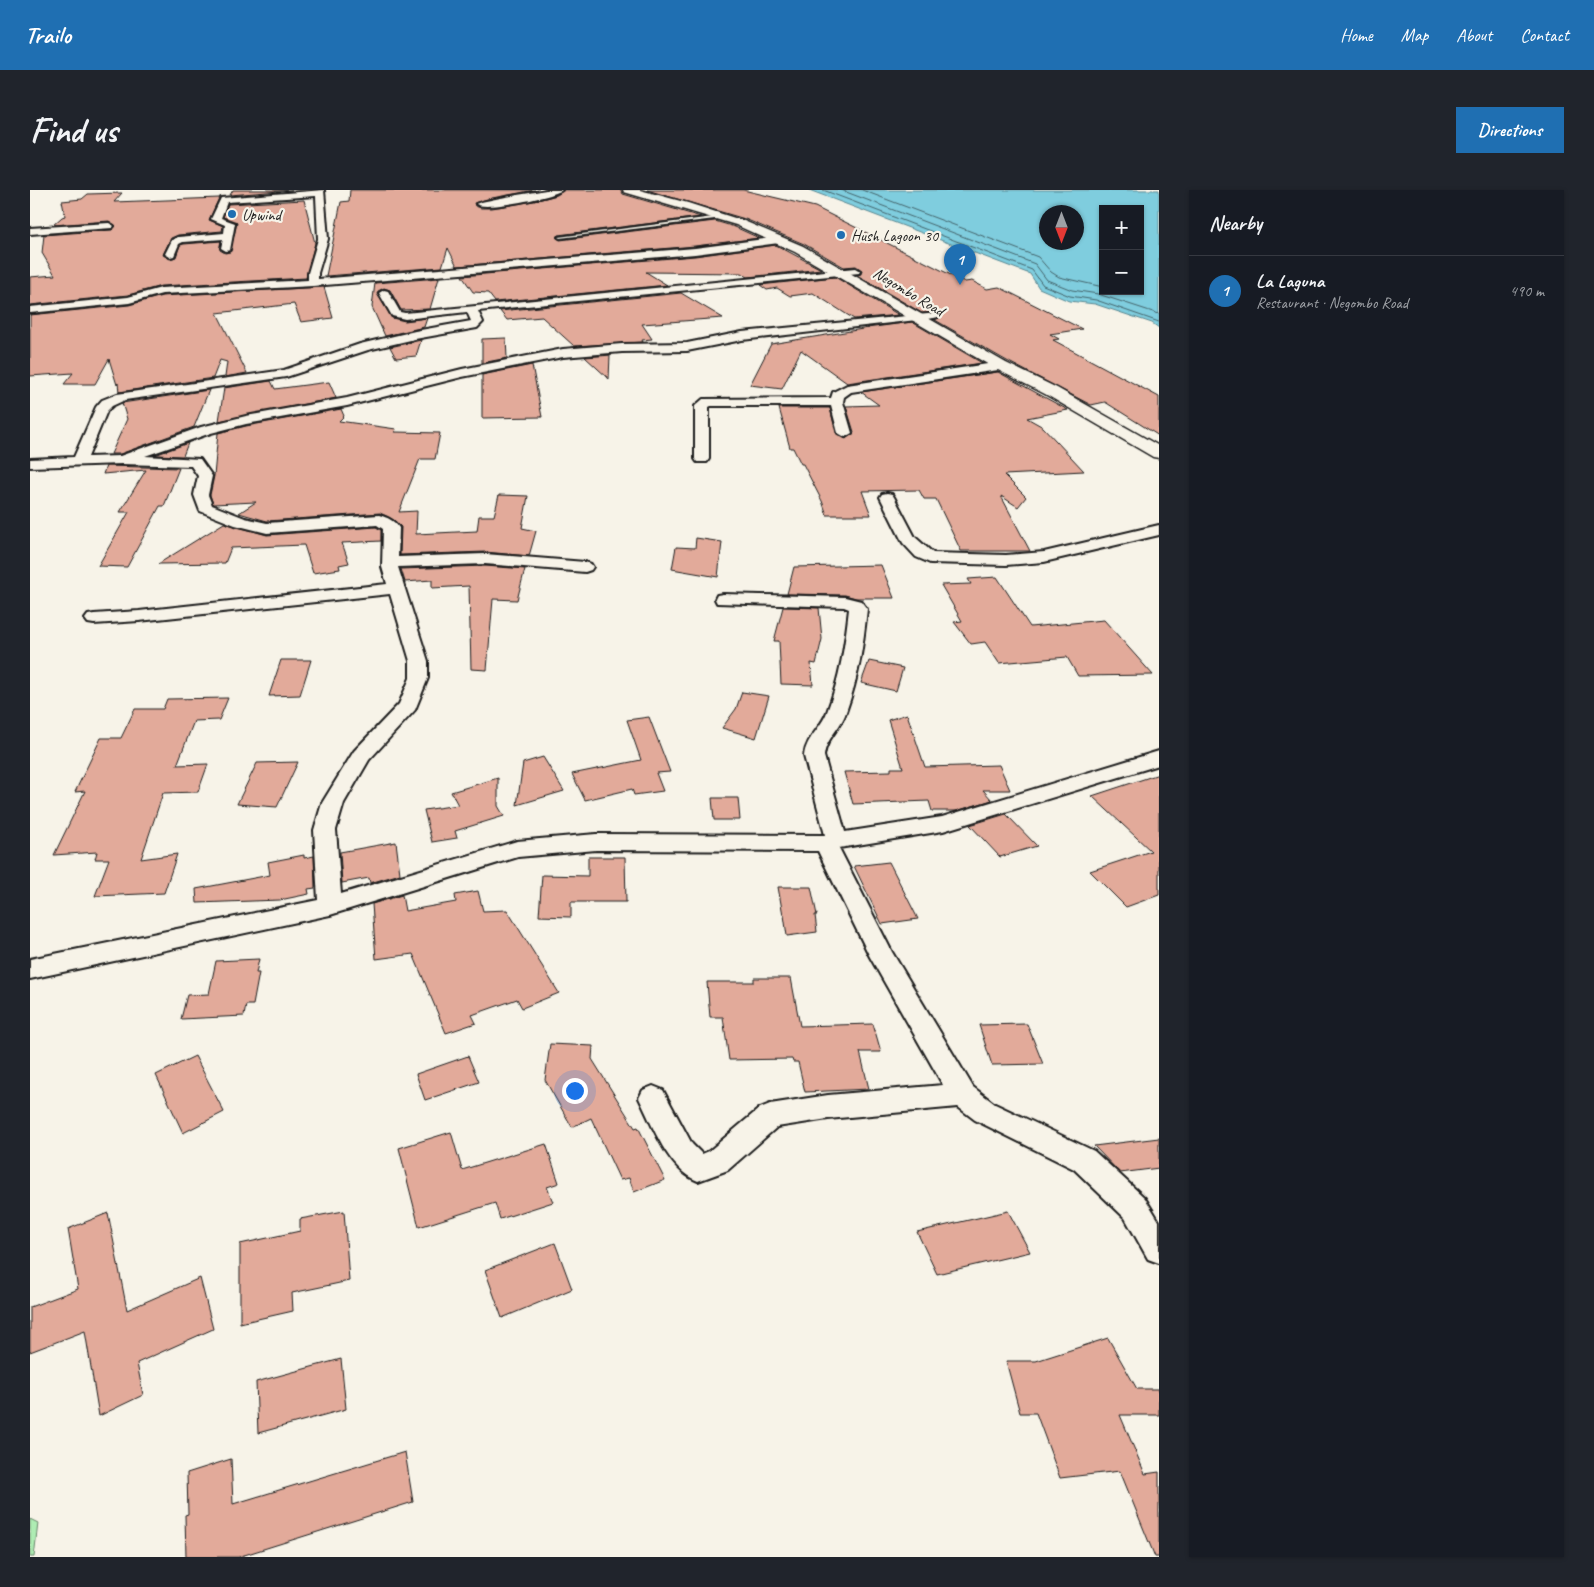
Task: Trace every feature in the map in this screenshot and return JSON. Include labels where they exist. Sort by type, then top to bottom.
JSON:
[{"type":"highway","name":"Negombo Road","points":[[628,190],[721,217],[799,248],[934,315],[1159,440]]},
{"type":"highway","name":"Negombo Road","points":[[648,190],[710,207],[769,228],[810,246],[920,318],[1001,366],[1051,391],[1159,453]]},
{"type":"street","points":[[481,204],[504,202],[558,190]]},
{"type":"street","points":[[226,248],[230,223],[216,219],[224,200],[320,191],[323,239],[313,273],[313,283]]},
{"type":"street","points":[[30,231],[109,226]]},
{"type":"street","points":[[170,254],[175,242],[181,239],[228,236]]},
{"type":"street","points":[[30,310],[134,299],[151,292],[161,291],[313,283],[685,252],[779,240]]},
{"type":"street","points":[[384,293],[396,314],[405,316],[849,272]]},
{"type":"street","points":[[80,461],[101,410],[107,404],[122,397],[286,374],[415,334],[473,326],[477,322],[471,308]]},
{"type":"street","points":[[122,460],[206,430],[246,420],[347,402],[462,373],[563,353],[622,348],[687,347],[742,336],[934,315]]},
{"type":"street","points":[[845,433],[836,402],[838,395],[847,389],[1001,366]]},
{"type":"street","points":[[702,459],[702,406],[708,402],[836,402]]},
{"type":"street","points":[[30,463],[122,460],[195,462],[205,476],[201,495],[205,508],[240,522],[267,528],[379,520],[386,522],[391,528],[391,562],[419,661],[419,678],[408,706],[361,756],[333,803],[325,830],[330,906]]},
{"type":"street","points":[[886,497],[911,545],[920,553],[930,558],[1006,560],[1044,556],[1159,530]]},
{"type":"street","points":[[391,562],[485,559],[585,567]]},
{"type":"street","points":[[94,618],[139,616],[397,588]]},
{"type":"street","points":[[723,598],[845,602],[855,605],[858,609],[853,658],[836,714],[815,746],[814,756],[831,842],[882,957],[963,1096],[985,1112],[1084,1160],[1135,1208],[1159,1249]]},
{"type":"street","points":[[30,969],[330,906],[517,849],[596,842],[831,842],[943,824],[1159,758]]},
{"type":"street","points":[[653,1098],[682,1152],[698,1168],[718,1161],[770,1116],[828,1107],[963,1096]]},
{"type":"lane","points":[[560,237],[721,217]]},
{"type":"green space","points":[[30,1519],[38,1523],[34,1557],[30,1557]]},
{"type":"water","points":[[809,190],[1159,190],[1159,328],[1152,323],[1095,304],[1069,301],[1039,288],[1030,274]]},
{"type":"building","points":[[233,190],[292,190],[230,195]]},
{"type":"building","points":[[350,190],[535,190],[474,203],[475,206],[481,208],[492,208],[534,201],[557,195],[564,190],[621,190],[623,194],[701,217],[558,235],[556,237],[560,240],[715,221],[735,227],[759,238],[695,246],[457,266],[448,248],[442,267],[326,276],[341,202],[349,201]]},
{"type":"building","points":[[647,190],[743,190],[815,207],[965,282],[972,281],[987,289],[999,287],[1082,329],[1050,334],[1059,339],[1053,340],[1159,397],[1159,436],[1105,402],[1091,405],[1007,361],[935,320],[941,316],[939,312],[922,313],[857,275],[861,274],[862,270],[856,266],[844,267],[804,244],[745,219]]},
{"type":"building","points":[[122,193],[114,202],[219,198],[209,220],[223,226],[222,231],[178,235],[171,238],[163,255],[170,259],[176,257],[180,245],[184,244],[221,241],[220,250],[225,253],[230,252],[237,223],[223,217],[228,204],[304,200],[315,243],[306,278],[161,286],[128,295],[30,305],[30,277],[55,275],[42,253],[44,235],[112,230],[116,226],[109,221],[53,225],[65,216],[62,201],[82,199],[88,194]]},
{"type":"building","points":[[776,245],[821,269],[748,277],[741,273],[646,272],[667,285],[495,302],[488,293],[473,292],[462,276],[695,256]]},
{"type":"building","points":[[835,277],[899,315],[854,319],[813,293],[790,296],[777,288],[767,290],[760,285]]},
{"type":"building","points":[[439,278],[430,309],[401,310],[390,290],[384,288],[378,291],[377,294],[392,318],[405,321],[427,318],[424,327],[385,336],[372,307],[375,283]]},
{"type":"building","points":[[324,287],[333,318],[301,322],[294,304],[217,313],[247,373],[225,377],[227,362],[220,360],[213,378],[119,392],[118,383],[117,385],[109,359],[95,384],[64,384],[73,373],[30,376],[30,315],[129,305],[162,296]]},
{"type":"building","points":[[681,293],[723,318],[642,324],[652,339],[642,340],[643,342],[574,346],[542,317],[507,320],[500,311]]},
{"type":"building","points":[[912,322],[982,363],[847,383],[801,350],[782,389],[750,385],[771,344]]},
{"type":"building","points":[[506,338],[507,358],[482,363],[482,339]]},
{"type":"building","points":[[421,340],[416,356],[396,358],[390,347]]},
{"type":"building","points":[[610,355],[609,379],[585,357]]},
{"type":"building","points":[[532,365],[542,417],[482,418],[482,375]]},
{"type":"building","points":[[998,372],[1068,410],[1027,418],[1043,427],[1084,471],[1004,475],[1026,497],[1018,507],[1001,496],[1030,551],[961,551],[936,499],[924,499],[919,490],[862,491],[871,515],[827,515],[803,464],[801,464],[793,448],[790,448],[779,408],[830,408],[836,433],[846,439],[854,432],[846,406],[879,405],[861,392]]},
{"type":"building","points":[[271,381],[275,389],[329,382],[336,398],[219,421],[224,388]]},
{"type":"building","points":[[209,390],[194,427],[120,454],[111,454],[127,419],[122,403]]},
{"type":"building","points":[[341,409],[344,416],[339,421],[396,429],[395,432],[440,433],[435,459],[420,459],[399,512],[417,511],[416,534],[477,531],[479,516],[494,516],[499,495],[528,496],[522,528],[536,531],[529,556],[485,552],[400,555],[401,527],[394,520],[380,513],[267,521],[239,513],[256,502],[213,504],[210,495],[214,476],[218,433],[246,426]]},
{"type":"building","points":[[188,443],[183,456],[155,455]]},
{"type":"building","points":[[106,466],[179,468],[164,506],[160,506],[127,567],[98,566],[129,512],[120,512],[146,470],[103,474]]},
{"type":"building","points":[[224,523],[267,535],[376,527],[381,530],[381,541],[342,543],[349,563],[339,565],[340,569],[313,573],[304,545],[231,548],[225,563],[158,564]]},
{"type":"building","points":[[696,538],[722,542],[718,577],[672,569],[676,547],[695,548]]},
{"type":"building","points":[[881,565],[894,598],[787,594],[794,567]]},
{"type":"building","points":[[485,566],[525,569],[517,600],[493,599],[487,670],[471,669],[469,586],[432,588],[432,580],[405,582],[401,569]]},
{"type":"building","points":[[997,577],[1030,627],[1104,620],[1153,675],[1078,676],[1067,657],[999,663],[985,642],[971,644],[954,622],[962,621],[941,585],[971,584],[968,579]]},
{"type":"building","points":[[783,607],[819,608],[822,639],[816,664],[811,663],[813,685],[781,684],[779,641],[774,641]]},
{"type":"building","points":[[281,660],[311,660],[300,695],[269,696]]},
{"type":"building","points":[[869,661],[903,668],[896,691],[861,683]]},
{"type":"building","points":[[742,692],[769,696],[756,738],[722,728],[736,709]]},
{"type":"building","points":[[228,698],[219,720],[194,721],[177,765],[208,764],[198,792],[163,793],[141,859],[177,854],[164,893],[95,896],[109,859],[95,859],[97,852],[54,855],[85,791],[75,792],[101,738],[121,738],[135,709],[163,709],[167,699]]},
{"type":"building","points":[[907,714],[925,767],[999,765],[1010,790],[983,790],[992,800],[956,811],[932,811],[929,801],[853,804],[844,772],[891,771],[891,768],[903,768],[888,720]]},
{"type":"building","points":[[649,717],[670,772],[656,773],[663,791],[634,795],[632,789],[585,800],[572,774],[641,760],[627,720]]},
{"type":"building","points":[[543,757],[564,791],[517,805],[523,763]]},
{"type":"building","points":[[298,762],[277,807],[237,804],[257,763]]},
{"type":"building","points":[[1159,774],[1159,895],[1126,907],[1090,871],[1151,851],[1092,796]]},
{"type":"building","points":[[498,778],[498,806],[504,816],[455,831],[457,838],[432,842],[424,810],[458,805],[451,792]]},
{"type":"building","points":[[712,798],[738,798],[740,820],[714,820]]},
{"type":"building","points":[[1006,814],[1037,846],[1000,857],[970,825]]},
{"type":"building","points":[[396,842],[400,874],[370,883],[369,878],[342,883],[340,852]]},
{"type":"building","points":[[304,855],[304,858],[314,856],[315,888],[308,889],[309,894],[280,900],[197,903],[196,889],[270,875],[268,862]]},
{"type":"building","points":[[588,857],[625,857],[626,902],[571,902],[571,917],[539,916],[542,875],[588,876]]},
{"type":"building","points":[[889,862],[918,919],[882,924],[854,866]]},
{"type":"building","points":[[778,887],[811,887],[817,915],[815,915],[817,932],[787,936]]},
{"type":"building","points":[[478,891],[483,911],[507,910],[559,993],[522,1008],[517,999],[472,1015],[476,1023],[446,1033],[413,954],[376,959],[372,904],[402,895],[405,911],[456,902],[455,895]]},
{"type":"building","points":[[259,959],[256,973],[259,973],[253,1005],[246,1005],[244,1016],[181,1019],[187,995],[209,994],[216,961]]},
{"type":"building","points":[[754,978],[791,978],[800,1026],[873,1024],[881,1052],[860,1052],[869,1089],[805,1092],[798,1062],[793,1062],[792,1059],[729,1060],[723,1017],[710,1017],[707,982],[754,982]]},
{"type":"building","points":[[1027,1024],[1043,1064],[992,1065],[979,1025]]},
{"type":"building","points":[[550,1044],[593,1046],[592,1059],[635,1128],[638,1127],[665,1180],[634,1192],[629,1178],[620,1180],[591,1118],[572,1127],[545,1080]]},
{"type":"building","points":[[195,1056],[224,1112],[183,1133],[156,1075]]},
{"type":"building","points":[[468,1056],[479,1082],[425,1100],[416,1074]]},
{"type":"building","points":[[451,1132],[462,1170],[546,1144],[559,1183],[547,1187],[553,1202],[500,1219],[495,1203],[419,1227],[399,1148]]},
{"type":"building","points":[[1159,1138],[1159,1168],[1120,1173],[1094,1146]]},
{"type":"building","points":[[344,1211],[349,1281],[292,1293],[293,1311],[240,1323],[240,1244],[300,1231],[300,1219]]},
{"type":"building","points":[[1008,1211],[1030,1252],[937,1274],[917,1232]]},
{"type":"building","points":[[108,1213],[127,1310],[200,1278],[213,1329],[137,1363],[143,1395],[99,1416],[85,1331],[30,1352],[30,1307],[78,1289],[68,1229]]},
{"type":"building","points":[[555,1243],[572,1289],[502,1318],[485,1270]]},
{"type":"building","points":[[1108,1338],[1137,1389],[1159,1389],[1159,1415],[1120,1415],[1145,1474],[1159,1472],[1159,1557],[1155,1557],[1120,1471],[1060,1478],[1036,1413],[1020,1413],[1006,1361],[1036,1361]]},
{"type":"building","points":[[341,1359],[346,1409],[258,1433],[256,1382]]},
{"type":"building","points":[[405,1452],[413,1502],[238,1557],[186,1557],[187,1473],[231,1459],[233,1504]]},
{"type":"place","name":"Upwind","points":[[232,214]]},
{"type":"place","name":"Hush Lagoon 30","points":[[841,235]]},
{"type":"place","name":"La Laguna","points":[[960,285]]}]
